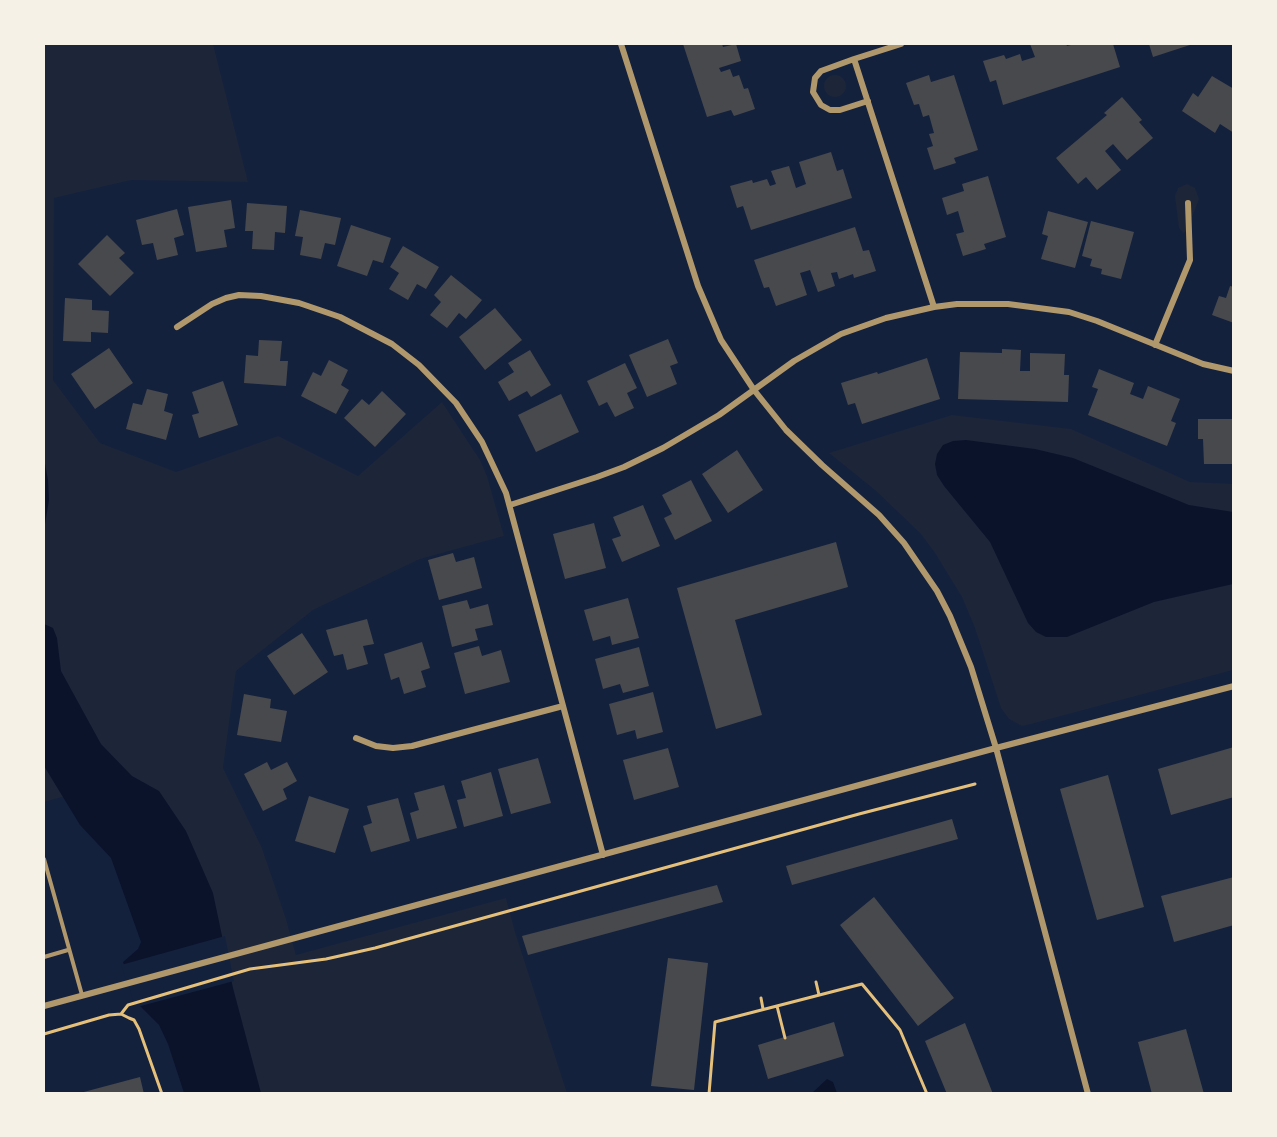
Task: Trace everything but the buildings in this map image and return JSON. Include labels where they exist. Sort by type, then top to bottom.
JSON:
[{"type":"street","points":[[621,44],[698,286],[721,340],[754,390],[786,430],[879,515],[904,543],[937,591],[950,616],[971,667],[996,748],[1088,1094]]},
{"type":"street","points":[[868,101],[840,110],[830,110],[821,105],[813,92],[815,78],[821,71],[901,44]]},
{"type":"street","points":[[854,59],[934,307]]},
{"type":"street","points":[[1155,345],[1190,260],[1188,203]]},
{"type":"street","points":[[177,327],[212,304],[239,295],[261,296],[299,303],[356,323],[392,344],[419,365],[456,403],[482,442],[510,505],[603,855]]},
{"type":"street","points":[[510,505],[624,466],[663,448],[719,415],[794,361],[841,334],[886,318],[934,307],[984,303],[1035,306],[1069,312],[1203,364],[1233,371]]},
{"type":"street","points":[[44,1006],[1233,686]]},
{"type":"street","points":[[356,738],[376,746],[393,748],[412,746],[563,706]]},
{"type":"lane","points":[[44,859],[82,995]]},
{"type":"lane","points":[[44,957],[68,950]]},
{"type":"path","points":[[121,1014],[128,1005],[250,969],[326,959],[395,943],[975,784]]},
{"type":"path","points":[[816,982],[819,995]]},
{"type":"path","points":[[709,1094],[715,1022],[862,984],[900,1030],[927,1094]]},
{"type":"path","points":[[761,998],[763,1009]]},
{"type":"path","points":[[777,1006],[785,1038]]},
{"type":"path","points":[[44,1034],[109,1015],[121,1014],[134,1020],[162,1094]]},
{"type":"shaded area","points":[[44,44],[213,44],[248,182],[131,180],[54,198],[53,380],[100,443],[176,472],[278,436],[358,476],[442,402],[480,460],[487,476],[504,536],[420,559],[313,610],[236,671],[223,768],[262,848],[296,955],[506,898],[567,1093],[218,1093],[119,794],[62,797],[44,802]]},
{"type":"shaded area","points":[[831,75],[839,75],[846,82],[846,90],[839,97],[831,97],[824,90],[824,82]]},
{"type":"shaded area","points":[[1187,184],[1195,188],[1199,199],[1187,231],[1183,233],[1179,228],[1175,196],[1178,188]]},
{"type":"shaded area","points":[[952,415],[1071,429],[1190,482],[1233,484],[1233,670],[1022,726],[1009,719],[1001,708],[975,628],[962,597],[935,553],[921,534],[875,490],[829,453]]},
{"type":"shaded area","points":[[966,440],[1035,449],[1073,458],[1189,505],[1233,512],[1233,584],[1154,602],[1067,637],[1046,637],[1036,632],[1028,623],[990,542],[937,475],[935,464],[937,454],[943,445]]},
{"type":"shaded area","points":[[44,458],[49,500],[44,530]]},
{"type":"shaded area","points":[[44,624],[53,628],[57,638],[61,671],[101,744],[132,776],[159,791],[186,831],[213,893],[233,988],[261,1093],[184,1093],[168,1044],[159,1025],[138,1004],[123,962],[138,949],[141,942],[111,858],[80,825],[44,766]]},
{"type":"shaded area","points":[[827,1079],[833,1082],[837,1093],[812,1093]]},
{"type":"pier","points":[[225,936],[234,981],[137,1007],[135,1005],[121,965]]}]
